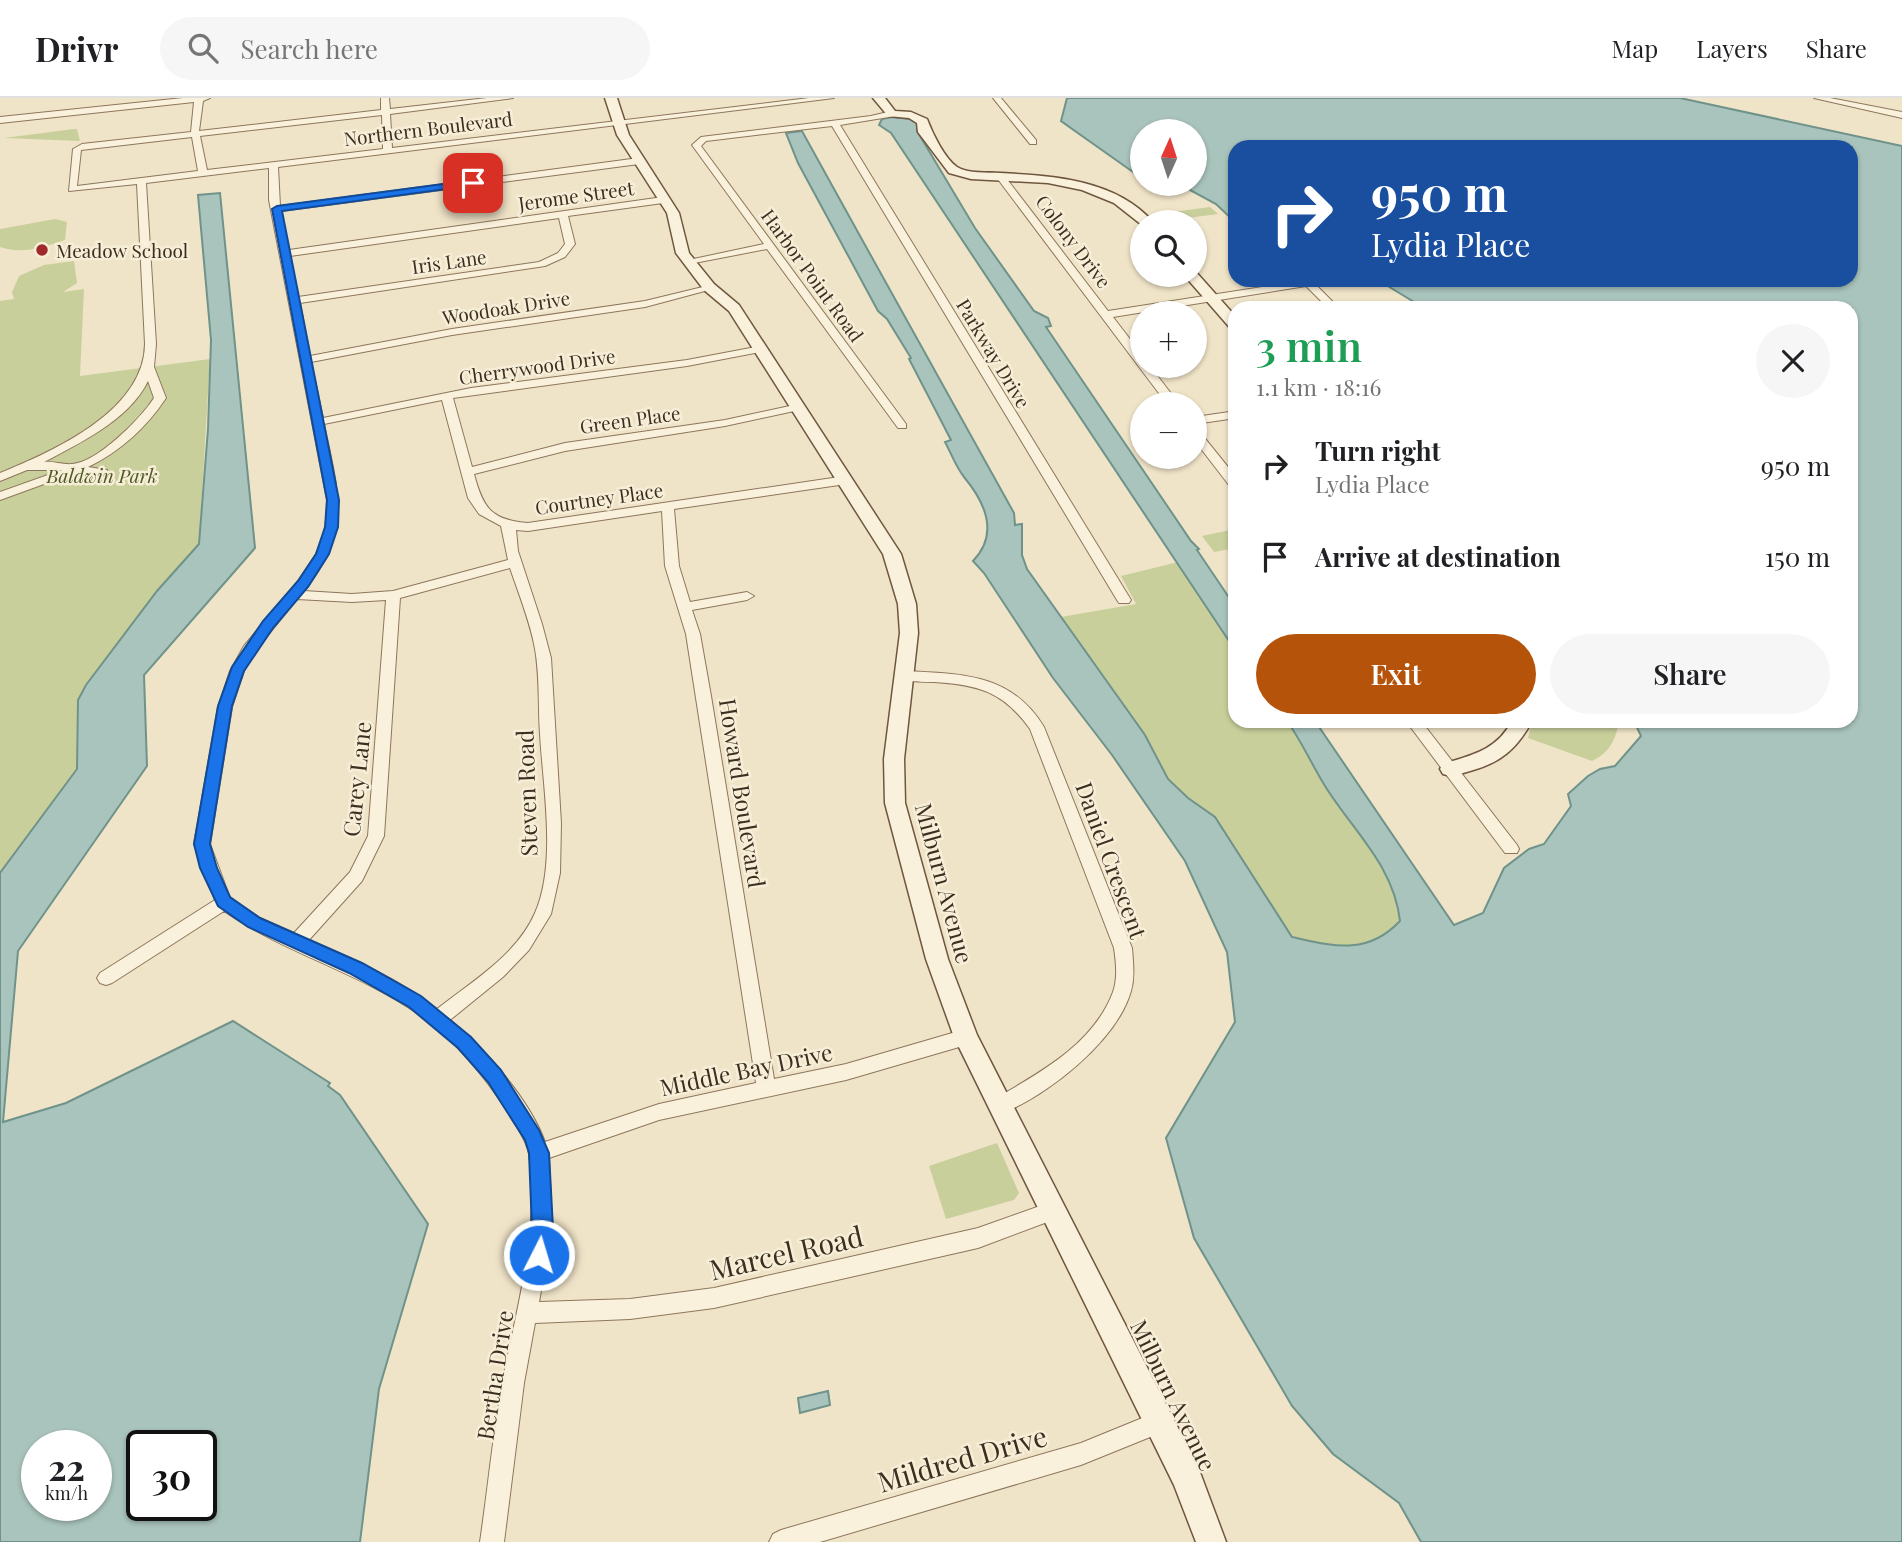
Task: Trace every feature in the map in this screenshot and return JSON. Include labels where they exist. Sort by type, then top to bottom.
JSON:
[{"type":"main road","name":"Milburn Avenue","points":[[611,98],[623,135],[673,213],[679,243],[696,273],[734,308],[879,532],[900,575],[907,604],[909,633],[894,759],[895,803],[937,959],[966,1037],[1157,1423],[1187,1478],[1211,1542]]},
{"type":"main road","points":[[879,98],[892,114],[911,115],[923,121],[924,132],[953,170],[971,175],[1048,179],[1086,187],[1118,200],[1131,210]]},
{"type":"main road","points":[[1201,287],[1228,317]]},
{"type":"main road","points":[[1450,769],[1490,758],[1514,740],[1519,728]]},
{"type":"street","points":[[199,98],[195,134],[203,173]]},
{"type":"street","points":[[0,120],[49,111],[206,98]]},
{"type":"street","points":[[385,98],[388,151]]},
{"type":"street","points":[[195,134],[509,98]]},
{"type":"street","name":"Northern Boulevard","points":[[195,134],[77,149],[72,189],[830,98]]},
{"type":"street","points":[[997,98],[1033,142]]},
{"type":"street","points":[[1818,98],[1902,115]]},
{"type":"street","points":[[1842,98],[1850,104]]},
{"type":"street","points":[[835,124],[892,114]]},
{"type":"street","name":"Harbor Point Road","points":[[835,124],[704,139],[696,145],[902,426]]},
{"type":"street","name":"Parkway Drive","points":[[835,124],[1124,600]]},
{"type":"street","points":[[277,209],[639,161]]},
{"type":"street","name":"Bertha Drive","points":[[272,165],[272,180],[285,254],[333,500],[332,527],[322,554],[294,595],[249,649],[237,671],[225,706],[202,844],[209,868],[224,901],[254,923],[393,988],[438,1019],[465,1043],[495,1076],[533,1136],[539,1153],[542,1229],[513,1382],[492,1542]]},
{"type":"street","name":"Colony Drive","points":[[1000,176],[1130,347]]},
{"type":"street","points":[[0,477],[24,467],[92,428],[119,407],[141,384],[148,367],[149,339],[141,180]]},
{"type":"street","name":"Jerome Street","points":[[285,254],[663,200]]},
{"type":"street","name":"Iris Lane","points":[[295,302],[520,269],[551,262],[564,254],[570,244],[564,215]]},
{"type":"street","points":[[689,261],[769,246]]},
{"type":"street","points":[[1106,315],[1283,287]]},
{"type":"street","points":[[1313,287],[1327,301]]},
{"type":"street","name":"Woodoak Drive","points":[[305,360],[452,332],[645,304],[711,288]]},
{"type":"street","name":"Cherrywood Drive","points":[[318,422],[447,396],[687,363],[761,349]]},
{"type":"street","points":[[0,496],[76,467],[114,446],[144,423],[153,413],[160,398],[148,367]]},
{"type":"street","name":"Colony Drive","points":[[1153,378],[1164,392]]},
{"type":"street","name":"Courtney Place","points":[[447,396],[479,509],[507,526],[528,527],[846,480]]},
{"type":"street","points":[[119,407],[153,413]]},
{"type":"street","name":"Green Place","points":[[468,472],[565,447],[725,424],[799,407]]},
{"type":"street","points":[[1207,419],[1228,415]]},
{"type":"street","points":[[1207,449],[1228,476]]},
{"type":"street","points":[[24,467],[52,465],[103,472]]},
{"type":"street","name":"Howard Boulevard","points":[[668,508],[671,566],[685,607],[704,696],[766,1088]]},
{"type":"street","name":"Steven Road","points":[[438,1019],[523,944],[543,914],[552,881],[542,650],[512,551],[513,534],[507,526]]},
{"type":"street","points":[[294,595],[352,598],[393,595],[517,562]]},
{"type":"street","name":"Carey Lane","points":[[297,942],[356,876],[376,836],[393,595]]},
{"type":"street","points":[[685,607],[747,596]]},
{"type":"street","name":"Daniel Crescent","points":[[905,676],[983,683],[1007,692],[1026,708],[1037,727],[1123,948],[1125,970],[1122,992],[1100,1031],[1066,1066],[1000,1106]]},
{"type":"street","points":[[1418,728],[1511,849]]},
{"type":"street","points":[[106,978],[224,901]]},
{"type":"street","name":"Middle Bay Drive","points":[[539,1153],[659,1112],[846,1072],[966,1037]]},
{"type":"street","name":"Marcel Road","points":[[527,1313],[630,1309],[714,1298],[978,1238],[1051,1211]]},
{"type":"street","name":"Mildred Drive","points":[[781,1542],[1081,1454],[1157,1423]]},
{"type":"green space","points":[[74,129],[77,129],[80,141],[4,138]]},
{"type":"green space","points":[[1210,207],[1218,214],[1207,215],[1207,210],[1188,210]]},
{"type":"green space","points":[[55,219],[67,222],[65,240],[25,250],[0,247],[0,229]]},
{"type":"green space","name":"Baldwin Park","points":[[74,261],[77,283],[63,292],[84,289],[80,376],[210,359],[199,544],[145,608],[86,685],[78,700],[77,769],[0,873],[0,301],[14,299],[12,292],[19,276],[44,265]]},
{"type":"green space","points":[[1228,530],[1228,549],[1214,552],[1202,536]]},
{"type":"green space","points":[[1178,562],[1228,639],[1228,728],[1291,728],[1325,786],[1370,850],[1389,883],[1400,921],[1387,932],[1375,940],[1349,946],[1292,937],[1215,817],[1188,798],[1168,779],[1145,735],[1061,617],[1136,604],[1121,576]]},
{"type":"green space","points":[[1531,728],[1618,728],[1611,745],[1592,761],[1528,738]]},
{"type":"green space","points":[[997,1143],[1019,1193],[1014,1200],[946,1219],[929,1166]]},
{"type":"water","points":[[1067,98],[1680,98],[1902,146],[1902,1542],[1421,1542],[1399,1503],[1333,1454],[1292,1406],[1194,1238],[1166,1138],[1235,1022],[1227,952],[1185,861],[1112,755],[1053,678],[984,573],[973,561],[986,539],[983,507],[945,442],[951,440],[909,359],[911,358],[887,319],[878,311],[798,163],[786,133],[802,131],[1014,513],[1015,525],[1022,524],[1022,555],[1027,569],[1145,735],[1168,779],[1188,798],[1215,817],[1292,937],[1349,946],[1375,940],[1400,921],[1396,901],[1381,866],[1325,786],[1291,728],[1320,728],[1454,925],[1483,913],[1504,868],[1529,849],[1544,844],[1571,806],[1568,794],[1588,776],[1600,769],[1615,766],[1641,736],[1637,728],[1858,728],[1858,301],[1412,301],[1390,287],[1858,287],[1858,140],[1228,140],[1228,215],[1216,204],[1201,196],[1208,196],[1208,119],[1130,119],[1130,170],[1061,121]]},
{"type":"water","points":[[892,117],[910,119],[917,123],[917,131],[975,228],[1034,311],[1048,318],[1051,326],[1046,327],[1130,451],[1130,469],[1142,469],[1199,549],[1197,550],[1228,596],[1228,639],[891,133],[879,125],[882,119]]},
{"type":"water","points":[[220,193],[255,548],[144,675],[147,766],[18,951],[3,1122],[66,1103],[233,1021],[330,1083],[328,1086],[340,1095],[428,1224],[379,1389],[360,1542],[0,1542],[0,873],[77,769],[78,700],[86,685],[157,591],[199,544],[208,429],[211,340],[198,195]]},
{"type":"water","points":[[828,1391],[830,1405],[800,1413],[798,1398]]},
{"type":"place","name":"Meadow School","points":[[42,250]]},
{"type":"route","points":[[473,183],[277,209],[333,500],[332,527],[322,554],[303,584],[249,649],[237,671],[225,706],[202,844],[209,868],[224,901],[254,923],[355,968],[415,1002],[465,1043],[495,1076],[533,1136],[539,1153],[542,1229],[539,1255]]}]
